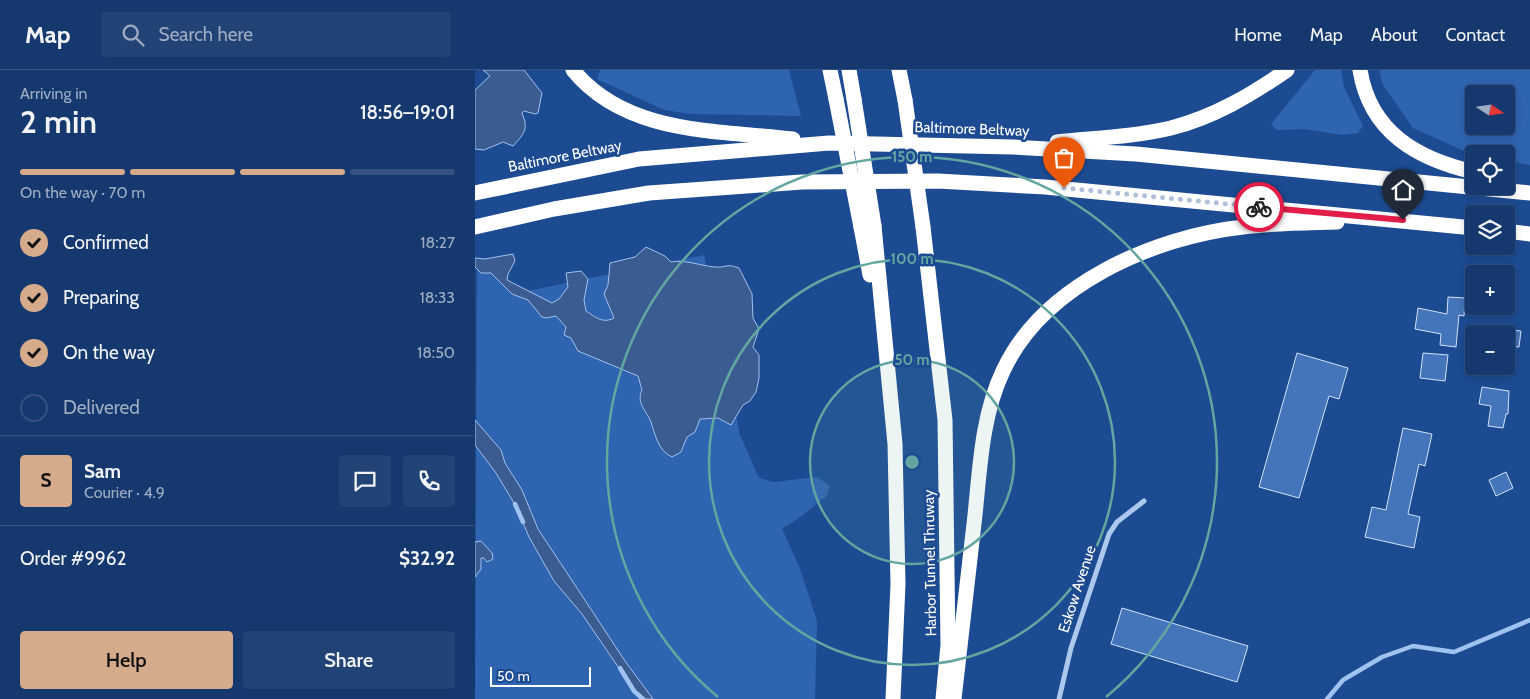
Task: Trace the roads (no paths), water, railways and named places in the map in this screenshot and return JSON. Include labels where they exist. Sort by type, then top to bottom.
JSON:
[{"type":"highway","points":[[573,70],[597,95],[632,114],[667,124],[703,130],[829,143]]},
{"type":"highway","points":[[829,70],[867,227]]},
{"type":"highway","points":[[849,70],[854,99],[867,227],[886,350],[895,444],[898,575],[893,699]]},
{"type":"highway","name":"Harbor Tunnel Thruway","points":[[899,70],[923,227],[945,420],[949,645],[943,699]]},
{"type":"highway","points":[[1013,146],[1171,128],[1213,114],[1252,95],[1287,70]]},
{"type":"highway","points":[[1360,70],[1369,101],[1392,133],[1406,145],[1432,160],[1465,169]]},
{"type":"highway","name":"Baltimore Beltway","points":[[475,193],[639,160],[829,143],[1013,146],[1165,157],[1530,193]]},
{"type":"highway","points":[[475,227],[554,209],[649,193],[802,182],[938,181],[1045,187],[1465,227]]},
{"type":"highway","points":[[1515,182],[1530,186]]},
{"type":"highway","points":[[954,699],[985,429],[1003,371],[1018,345],[1035,322],[1058,300],[1087,280],[1167,244],[1243,227],[1386,219]]},
{"type":"highway","points":[[1515,232],[1530,234]]},
{"type":"street","name":"Eskow Avenue","points":[[1059,699],[1071,648],[1109,534],[1117,522],[1144,501]]},
{"type":"waterway","points":[[515,504],[523,522]]},
{"type":"waterway","points":[[1327,699],[1343,680],[1382,657],[1413,646],[1454,652],[1530,620]]},
{"type":"waterway","points":[[620,668],[634,691],[643,699]]}]
